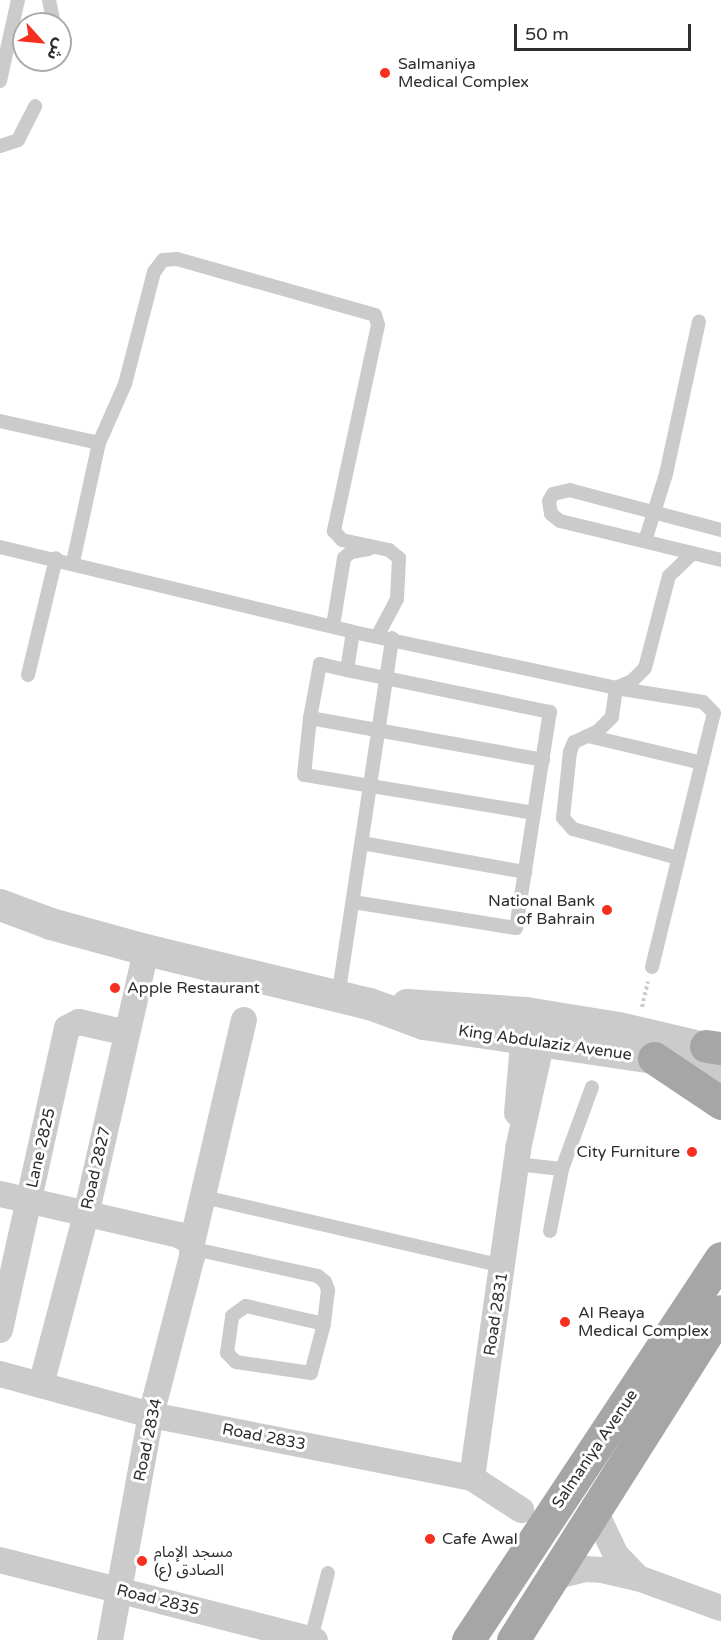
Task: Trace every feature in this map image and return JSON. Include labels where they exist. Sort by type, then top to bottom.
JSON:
[{"type":"main road","points":[[654,1058],[721,1103]]},
{"type":"main road","name":"Salmaniya Avenue","points":[[468,1640],[721,1258]]},
{"type":"main road","name":"Salmaniya Avenue","points":[[513,1640],[721,1311]]},
{"type":"street","name":"King Abdulaziz Avenue","points":[[0,905],[51,924],[146,950],[370,1004],[424,1024],[636,1031],[716,1049]]},
{"type":"street","name":"King Abdulaziz Avenue","points":[[0,921],[51,924]]},
{"type":"street","name":"Road 2827","points":[[41,1385],[86,1215],[146,950]]},
{"type":"street","name":"Road 2834","points":[[110,1640],[152,1415],[244,1020]]},
{"type":"street","name":"Lane 2825","points":[[0,1330],[67,1028],[79,1022],[127,1033]]},
{"type":"street","name":"King Abdulaziz Avenue","points":[[534,1028],[654,1058],[721,1078]]},
{"type":"street","name":"Road 2831","points":[[472,1478],[504,1266],[517,1156],[517,1085],[534,1028]]},
{"type":"street","points":[[0,1194],[179,1235],[193,1246]]},
{"type":"street","name":"Road 2833","points":[[0,1374],[152,1415],[472,1478],[521,1510]]},
{"type":"street","points":[[595,1511],[616,1555],[638,1578]]},
{"type":"street","name":"Road 2835","points":[[0,1560],[313,1639]]},
{"type":"street","points":[[553,1577],[585,1569],[638,1578],[721,1608]]},
{"type":"lane","points":[[0,81],[3,54],[18,0]]},
{"type":"lane","points":[[0,146],[12,144],[24,134],[35,106]]},
{"type":"lane","points":[[73,562],[99,443],[125,384],[154,272],[163,260],[177,259],[371,311],[378,325],[334,531],[342,540],[385,549],[401,564],[400,586],[385,637],[387,679],[338,997]]},
{"type":"lane","points":[[645,541],[654,514],[699,322]]},
{"type":"lane","points":[[0,422],[99,443]]},
{"type":"lane","points":[[721,530],[570,490],[553,494],[549,501],[551,514],[560,521],[721,560]]},
{"type":"lane","points":[[0,547],[73,562],[353,632],[616,688],[668,693],[708,704],[713,719],[652,967]]},
{"type":"lane","points":[[333,626],[344,558],[361,549],[385,549]]},
{"type":"lane","points":[[616,688],[632,681],[645,668],[669,576],[692,554]]},
{"type":"lane","points":[[28,675],[56,558]]},
{"type":"lane","points":[[347,670],[353,632]]},
{"type":"lane","points":[[353,902],[516,928],[550,712],[320,664],[310,718],[304,775],[534,813]]},
{"type":"lane","points":[[616,688],[612,717],[588,736],[574,742],[570,752],[561,813],[565,823],[573,830],[678,858]]},
{"type":"lane","points":[[310,718],[543,760]]},
{"type":"lane","points":[[588,736],[702,763]]},
{"type":"lane","points":[[362,843],[525,872]]},
{"type":"lane","points":[[550,1231],[562,1169],[592,1087]]},
{"type":"lane","points":[[517,1156],[562,1169]]},
{"type":"lane","points":[[204,1197],[504,1266]]},
{"type":"lane","points":[[193,1246],[318,1276],[328,1290],[324,1324],[311,1374],[236,1362],[227,1353],[232,1316],[246,1306],[324,1324]]},
{"type":"lane","points":[[313,1639],[328,1573]]},
{"type":"path","points":[[636,1031],[652,967]]},
{"type":"place","name":"Salmaniya Medical Complex","points":[[385,73]]},
{"type":"place","name":"National Bank of Bahrain","points":[[607,910]]},
{"type":"place","name":"Apple Restaurant","points":[[115,988]]},
{"type":"place","name":"City Furniture","points":[[692,1152]]},
{"type":"place","name":"Al Reaya Medical Complex","points":[[565,1322]]},
{"type":"place","name":"Cafe Awal","points":[[430,1539]]},
{"type":"place","name":"مسجد الإمام الصادق (ع)","points":[[142,1561]]}]
